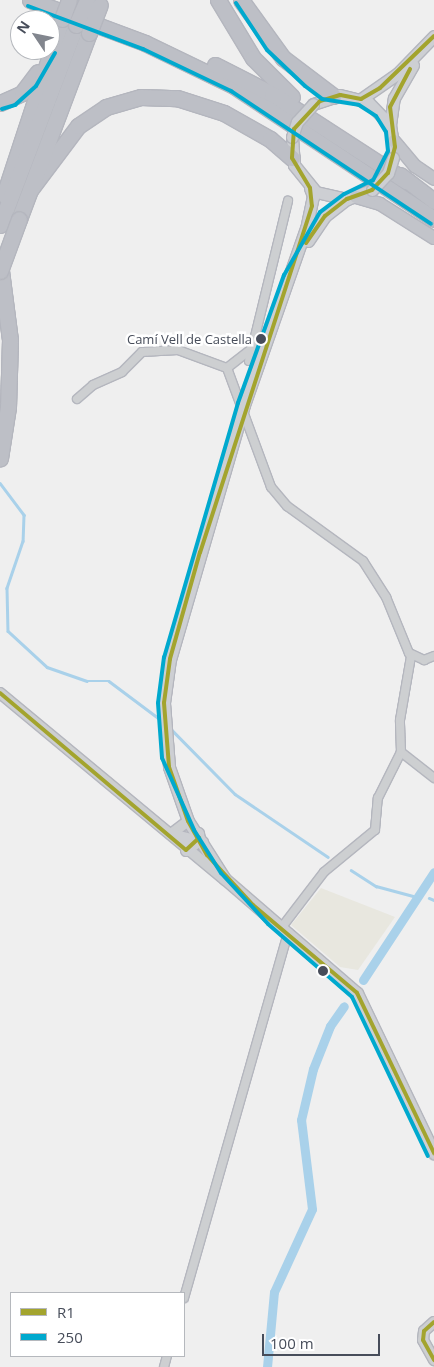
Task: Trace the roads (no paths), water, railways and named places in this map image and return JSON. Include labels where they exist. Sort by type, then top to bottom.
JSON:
[{"type":"highway","points":[[30,0],[72,23],[170,54],[234,86],[434,219]]},
{"type":"highway","points":[[42,0],[72,23]]},
{"type":"highway","points":[[59,0],[239,76],[406,181]]},
{"type":"highway","points":[[0,271],[19,219],[22,190],[72,23],[69,0]]},
{"type":"highway","points":[[218,0],[240,41],[279,87],[434,201]]},
{"type":"highway","points":[[241,0],[283,58],[334,96]]},
{"type":"highway","points":[[60,36],[96,2]]},
{"type":"highway","points":[[0,210],[10,172],[72,23]]},
{"type":"highway","points":[[0,103],[11,100],[32,82],[43,60]]},
{"type":"highway","points":[[0,225],[22,190],[78,126],[106,107],[141,97],[177,98],[224,113],[264,135],[292,158]]},
{"type":"highway","points":[[394,141],[415,166],[434,179]]},
{"type":"highway","points":[[351,198],[380,204],[434,238]]},
{"type":"highway","points":[[0,263],[10,340],[4,433],[0,458]]},
{"type":"main road","points":[[361,98],[397,74],[431,39]]},
{"type":"main road","points":[[290,276],[313,230],[351,198],[372,190],[394,158],[394,141],[390,125],[394,98],[431,39]]},
{"type":"main road","points":[[390,125],[375,106],[361,98],[334,96],[313,104],[297,122],[292,137],[292,158],[310,188],[312,206],[290,276],[244,405],[170,659],[164,703],[165,736],[168,757],[188,821],[199,840],[230,878],[272,919],[357,993],[434,1153]]},
{"type":"main road","points":[[310,188],[328,197],[351,198]]},
{"type":"main road","points":[[168,757],[185,798],[199,840]]},
{"type":"main road","points":[[185,798],[230,878]]},
{"type":"main road","points":[[171,834],[199,840]]},
{"type":"main road","points":[[186,850],[199,840]]},
{"type":"street","points":[[249,361],[284,233],[288,201]]},
{"type":"street","points":[[227,368],[251,349]]},
{"type":"street","points":[[77,399],[93,385],[122,372],[142,352],[178,350],[227,368],[244,405],[271,487],[287,506],[364,561],[386,597],[411,656],[400,720],[401,752],[378,798],[375,830],[324,872],[285,930],[185,1294]]},
{"type":"street","points":[[411,656],[424,660],[434,656]]},
{"type":"street","points":[[0,693],[171,834],[186,850],[230,878]]},
{"type":"street","points":[[401,752],[434,778]]},
{"type":"street","points":[[171,834],[188,821]]},
{"type":"street","points":[[434,1322],[424,1331],[423,1340],[434,1360]]},
{"type":"waterway","points":[[0,483],[24,515],[23,541],[7,588],[8,631],[47,667],[87,681],[109,681],[161,720]]},
{"type":"waterway","points":[[169,727],[235,794],[328,857]]},
{"type":"waterway","points":[[351,870],[376,886],[413,896]]},
{"type":"waterway","points":[[363,980],[434,872]]},
{"type":"waterway","points":[[429,898],[434,900]]},
{"type":"waterway","points":[[267,1367],[274,1292],[312,1209],[301,1120],[313,1069],[330,1026],[344,1006]]},
{"type":"place","name":"Camí Vell de Castella","points":[[261,339]]}]
